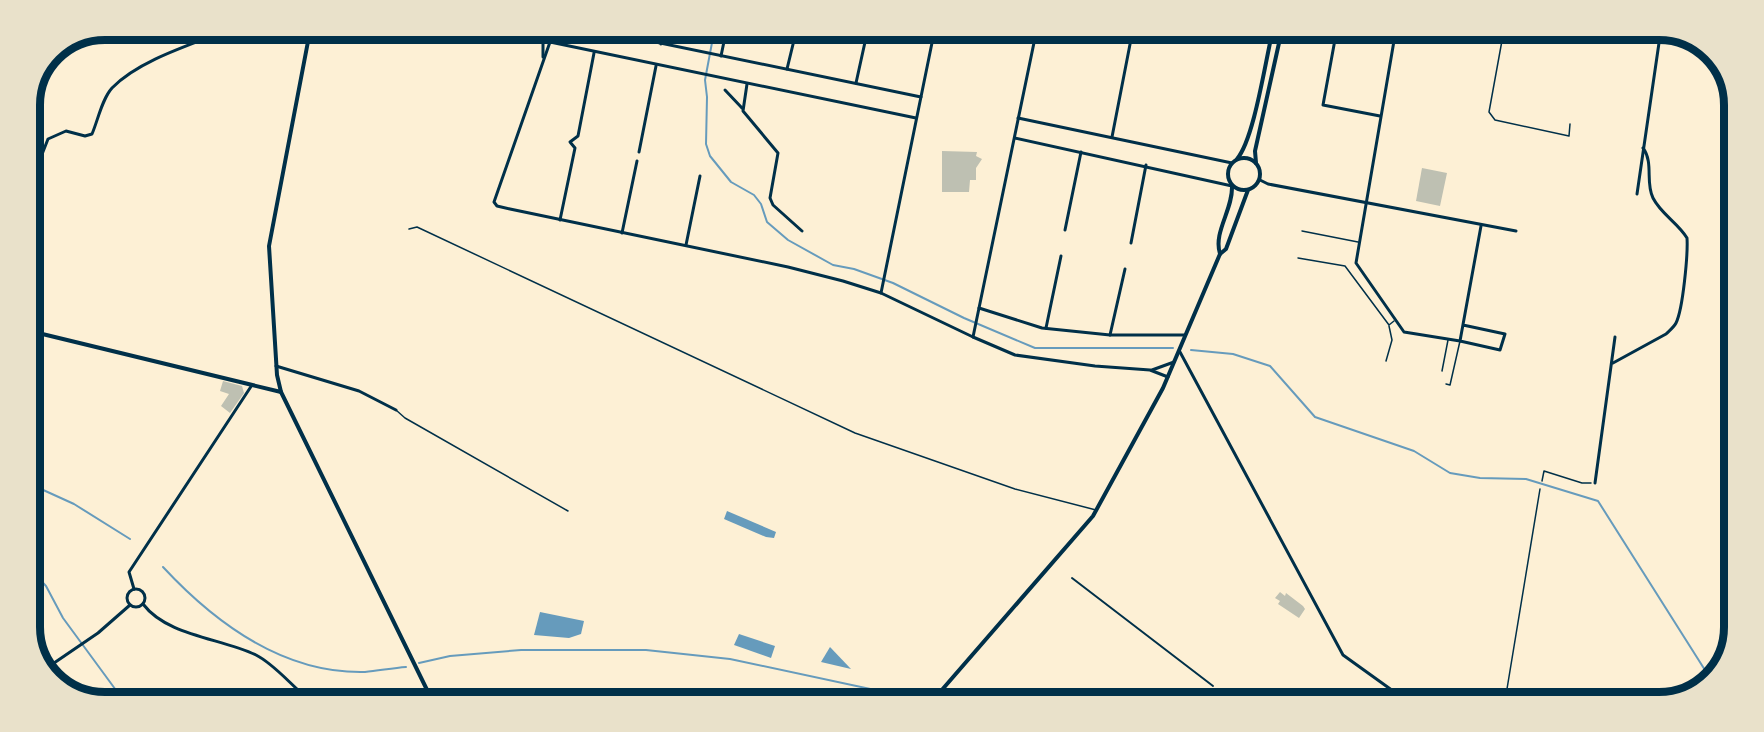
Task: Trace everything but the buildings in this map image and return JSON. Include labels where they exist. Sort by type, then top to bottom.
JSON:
[{"type":"street","points":[[41,157],[48,139],[66,131],[85,136],[92,134],[111,89],[133,72],[202,40]]},
{"type":"street","points":[[308,40],[269,246],[276,366],[281,392],[428,692]]},
{"type":"street","points":[[542,40],[543,57]]},
{"type":"street","points":[[545,40],[594,53],[916,118]]},
{"type":"street","points":[[554,40],[550,42],[543,57],[494,202],[497,206],[788,267],[881,293],[973,338],[1015,355],[1095,366],[1150,370],[1168,377]]},
{"type":"street","points":[[644,40],[921,97]]},
{"type":"street","points":[[662,44],[663,40]]},
{"type":"street","points":[[721,56],[724,40]]},
{"type":"street","points":[[787,69],[794,40]]},
{"type":"street","points":[[856,83],[865,40]]},
{"type":"street","points":[[881,293],[933,40]]},
{"type":"street","points":[[973,338],[1035,40]]},
{"type":"street","points":[[1112,137],[1131,40]]},
{"type":"street","points":[[1220,254],[1217,244],[1231,203],[1232,186],[1228,173],[1232,164],[1242,153],[1271,40]]},
{"type":"street","points":[[940,692],[1097,510],[1168,377],[1220,254],[1226,249],[1248,190],[1260,180],[1261,173],[1256,163],[1255,151],[1280,40]]},
{"type":"street","points":[[1335,40],[1323,105],[1380,116]]},
{"type":"street","points":[[1394,40],[1364,203],[1356,262],[1404,332],[1500,350],[1504,334],[1463,325]]},
{"type":"street","points":[[1637,194],[1659,40]]},
{"type":"street","points":[[560,220],[575,148],[570,142],[578,136],[594,53]]},
{"type":"street","points":[[639,152],[656,66]]},
{"type":"street","points":[[742,108],[747,84]]},
{"type":"street","points":[[725,90],[778,153],[770,192],[773,205],[802,231]]},
{"type":"street","points":[[1018,118],[1232,164]]},
{"type":"street","points":[[1015,138],[1146,165],[1232,186],[1240,190],[1248,190]]},
{"type":"street","points":[[1613,363],[1666,334],[1673,327],[1677,322],[1682,294],[1687,238],[1653,197],[1649,186],[1648,154],[1643,148]]},
{"type":"street","points":[[1065,230],[1081,152]]},
{"type":"street","points":[[1237,159],[1247,158],[1256,163]]},
{"type":"street","points":[[622,233],[637,160]]},
{"type":"street","points":[[1131,243],[1146,165]]},
{"type":"street","points":[[686,245],[700,176]]},
{"type":"street","points":[[1260,180],[1268,184],[1516,231]]},
{"type":"street","points":[[1460,341],[1481,226]]},
{"type":"street","points":[[1046,328],[1060,256]]},
{"type":"street","points":[[1110,335],[1125,269]]},
{"type":"street","points":[[979,310],[1046,328],[1110,335],[1187,335]]},
{"type":"street","points":[[41,333],[281,392]]},
{"type":"street","points":[[1595,483],[1615,337]]},
{"type":"street","points":[[1180,352],[1343,655],[1394,692]]},
{"type":"street","points":[[1150,370],[1176,361]]},
{"type":"street","points":[[276,366],[359,391],[396,410]]},
{"type":"street","points":[[134,590],[129,572],[253,384]]},
{"type":"street","points":[[1072,578],[1213,686]]},
{"type":"street","points":[[134,590],[144,593],[143,604],[151,614],[177,627],[257,656],[300,692]]},
{"type":"street","points":[[134,590],[127,597],[130,604],[138,607],[143,604]]},
{"type":"street","points":[[53,664],[98,633],[130,604]]},
{"type":"lane","points":[[1502,40],[1489,112],[1495,120],[1569,136],[1570,124]]},
{"type":"lane","points":[[409,229],[417,227],[855,433],[1015,489],[1097,510]]},
{"type":"lane","points":[[1302,231],[1359,242]]},
{"type":"lane","points":[[1298,258],[1340,264],[1350,269],[1389,325],[1392,340],[1386,361]]},
{"type":"lane","points":[[1389,325],[1396,320]]},
{"type":"lane","points":[[1442,371],[1448,340]]},
{"type":"lane","points":[[1446,384],[1450,385],[1460,341]]},
{"type":"lane","points":[[396,410],[405,418],[568,511]]},
{"type":"path","points":[[1542,481],[1544,471],[1582,483],[1595,483]]},
{"type":"path","points":[[1506,692],[1540,489]]},
{"type":"water","points":[[727,511],[776,532],[774,538],[766,537],[724,519]]},
{"type":"water","points":[[540,612],[584,621],[581,634],[569,638],[534,635]]},
{"type":"water","points":[[739,634],[775,646],[771,658],[734,645]]},
{"type":"water","points":[[830,647],[851,669],[821,662]]},
{"type":"waterway","points":[[712,40],[705,80],[706,144],[710,156],[731,182],[754,195],[761,204],[767,222],[788,240],[833,265],[854,269],[893,283],[964,318],[1035,348],[1173,348]]},
{"type":"waterway","points":[[1191,350],[1233,354],[1270,366],[1315,417],[1414,451],[1450,473],[1480,478],[1526,479],[1598,501],[1705,671]]},
{"type":"waterway","points":[[41,489],[74,504],[130,539]]},
{"type":"waterway","points":[[163,567],[183,588],[228,625],[279,654],[306,664],[335,670],[365,672],[406,667]]},
{"type":"waterway","points":[[41,581],[63,618],[117,692]]},
{"type":"waterway","points":[[419,663],[450,656],[521,650],[646,650],[730,659],[884,692]]}]
